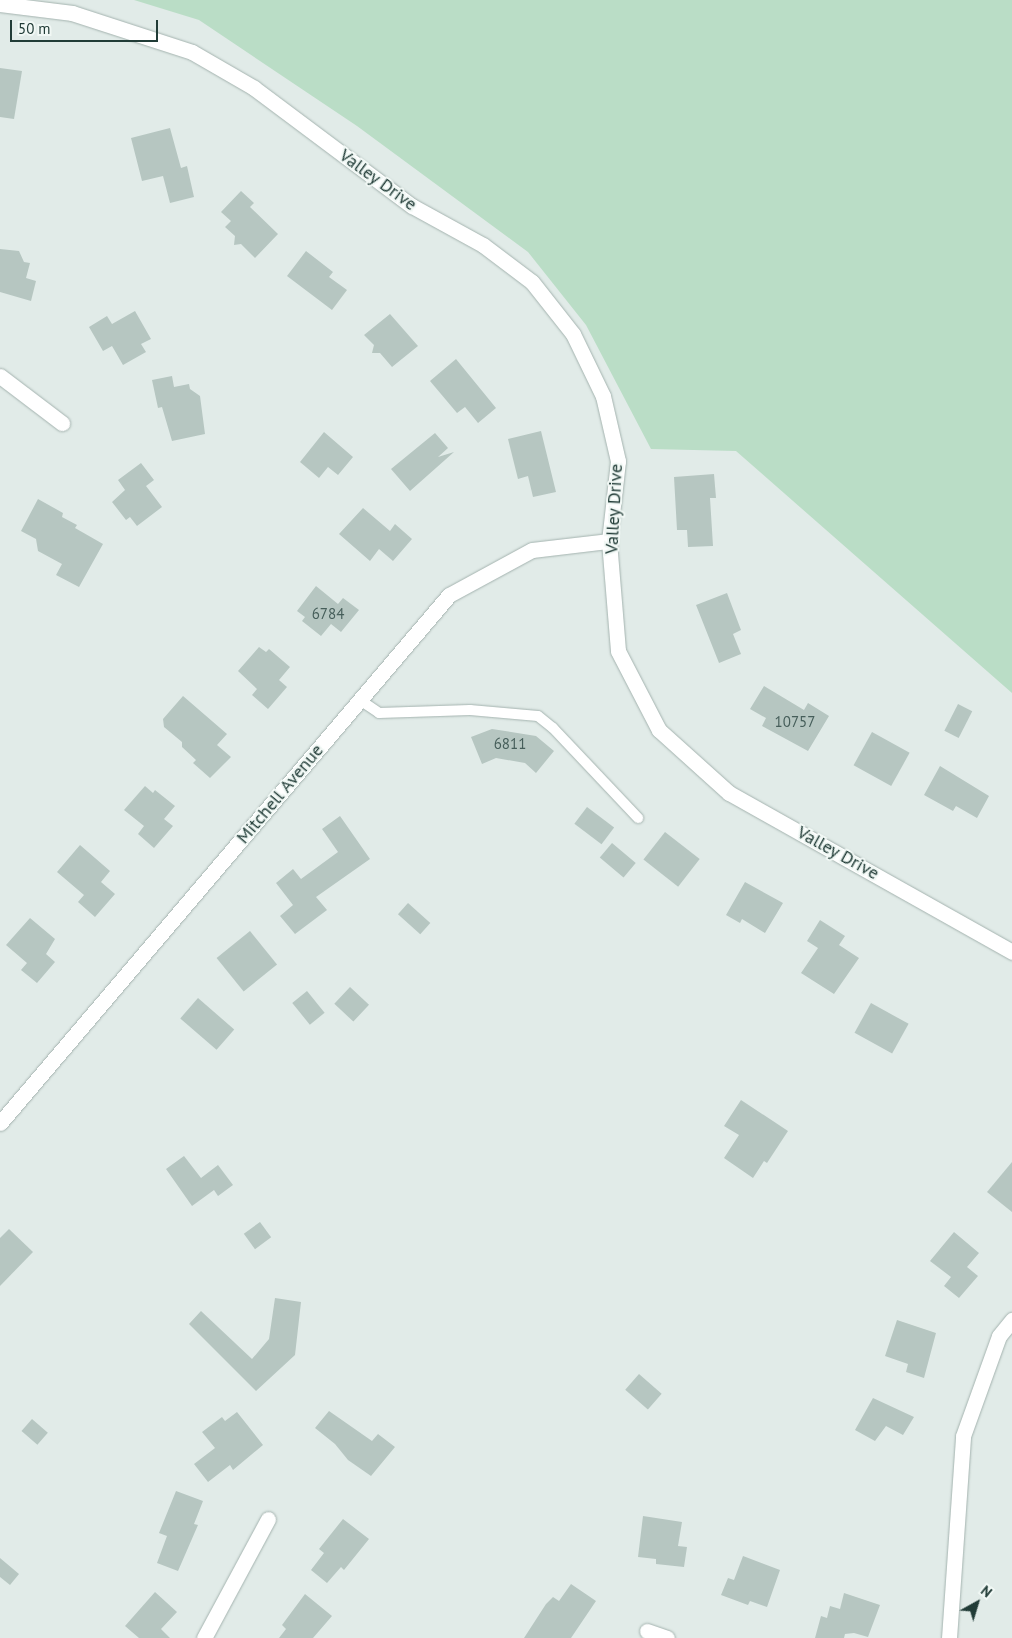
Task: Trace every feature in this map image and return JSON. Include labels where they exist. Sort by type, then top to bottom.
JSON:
[{"type":"street","name":"Valley Drive","points":[[0,4],[72,13],[192,52],[254,88],[412,206],[483,245],[532,282],[573,334],[603,396],[618,461],[609,541],[618,651],[659,730],[729,793],[1012,952]]},
{"type":"street","points":[[0,376],[62,422]]},
{"type":"street","name":"Mitchell Avenue","points":[[0,1123],[449,595],[532,550],[609,541]]},
{"type":"street","points":[[949,1638],[963,1436],[1000,1336],[1012,1320]]},
{"type":"street","points":[[204,1638],[268,1519]]},
{"type":"street","points":[[647,1630],[667,1638]]},
{"type":"lane","points":[[360,700],[379,713],[470,710],[538,716],[638,818]]},
{"type":"green space","points":[[134,0],[1012,0],[1012,693],[736,451],[651,449],[586,325],[528,252],[357,126],[199,20]]},
{"type":"building","points":[[0,68],[22,71],[14,119],[0,117]]},
{"type":"building","points":[[170,128],[181,168],[187,166],[194,197],[170,203],[163,176],[142,181],[131,138]]},
{"type":"building","points":[[241,191],[254,203],[250,207],[278,234],[255,258],[241,244],[234,245],[235,236],[225,227],[231,221],[221,212]]},
{"type":"building","points":[[0,249],[19,251],[24,262],[30,263],[26,278],[36,281],[31,301],[0,292]]},
{"type":"building","points":[[306,251],[333,272],[329,277],[347,290],[332,310],[287,276]]},
{"type":"building","points":[[135,311],[151,339],[141,344],[146,352],[123,365],[112,346],[103,351],[89,327],[107,316],[112,324]]},
{"type":"building","points":[[390,314],[418,346],[392,367],[380,353],[372,353],[374,345],[364,335]]},
{"type":"building","points":[[456,359],[496,408],[478,423],[465,407],[457,413],[430,381]]},
{"type":"building","points":[[172,376],[174,387],[189,384],[190,389],[200,396],[205,434],[172,441],[162,407],[158,408],[152,380]]},
{"type":"building","points":[[541,431],[556,492],[533,497],[528,476],[518,479],[508,439]]},
{"type":"building","points":[[324,432],[353,457],[338,475],[328,467],[319,478],[300,462]]},
{"type":"building","points":[[435,433],[448,448],[438,457],[454,452],[410,491],[391,469]]},
{"type":"building","points":[[141,463],[154,480],[146,486],[162,507],[137,526],[130,517],[126,520],[112,502],[125,490],[118,480]]},
{"type":"building","points":[[714,474],[716,498],[710,498],[713,546],[688,547],[687,530],[677,530],[674,477]]},
{"type":"building","points":[[38,499],[63,513],[62,517],[77,525],[75,528],[103,544],[79,587],[56,575],[62,564],[38,551],[36,539],[21,531]]},
{"type":"building","points":[[363,508],[390,531],[395,524],[412,539],[393,561],[379,549],[370,561],[339,534]]},
{"type":"building","points":[[316,586],[338,604],[343,598],[359,610],[341,632],[331,624],[321,636],[302,621],[305,617],[297,611]]},
{"type":"building","points":[[727,593],[741,630],[733,634],[741,654],[719,663],[696,605]]},
{"type":"building","points":[[259,647],[266,652],[269,649],[290,667],[279,680],[287,687],[268,709],[252,695],[257,689],[238,671]]},
{"type":"building","points":[[764,686],[804,710],[808,703],[829,716],[808,751],[762,726],[766,718],[750,709]]},
{"type":"building","points":[[183,696],[227,734],[217,745],[231,757],[210,778],[193,763],[196,760],[182,747],[182,742],[164,727],[163,719]]},
{"type":"building","points":[[958,704],[972,711],[959,738],[944,731]]},
{"type":"building","points":[[492,729],[536,736],[554,751],[536,773],[525,763],[496,758],[482,764],[471,737]]},
{"type":"building","points":[[872,732],[910,753],[891,786],[854,765]]},
{"type":"building","points":[[940,766],[989,796],[977,818],[956,806],[953,811],[924,795]]},
{"type":"building","points":[[145,786],[153,793],[155,790],[175,806],[164,819],[173,826],[154,848],[138,834],[144,826],[124,810]]},
{"type":"building","points":[[587,807],[614,827],[602,844],[574,824]]},
{"type":"building","points":[[340,816],[370,859],[316,897],[327,910],[295,934],[280,916],[293,905],[276,883],[293,869],[301,879],[338,852],[322,829]]},
{"type":"building","points":[[665,832],[700,859],[678,887],[643,860]]},
{"type":"building","points":[[612,843],[636,863],[624,877],[600,858]]},
{"type":"building","points":[[80,845],[110,871],[101,882],[115,894],[95,917],[78,902],[84,895],[57,872]]},
{"type":"building","points":[[745,882],[783,903],[765,933],[742,919],[740,923],[726,915]]},
{"type":"building","points":[[408,903],[430,923],[420,934],[398,914]]},
{"type":"building","points":[[30,918],[55,939],[46,954],[55,962],[37,983],[21,970],[27,963],[6,945]]},
{"type":"building","points":[[820,920],[845,936],[839,945],[859,958],[834,994],[801,973],[818,948],[807,941]]},
{"type":"building","points":[[250,931],[277,964],[244,991],[217,958]]},
{"type":"building","points":[[350,987],[369,1005],[353,1022],[334,1004]]},
{"type":"building","points":[[307,991],[325,1013],[310,1025],[292,1003]]},
{"type":"building","points":[[198,998],[234,1029],[217,1050],[180,1018]]},
{"type":"building","points":[[871,1003],[909,1024],[892,1054],[855,1033]]},
{"type":"building","points":[[741,1100],[788,1131],[767,1163],[764,1161],[753,1178],[724,1158],[739,1135],[724,1126]]},
{"type":"building","points":[[184,1156],[201,1178],[218,1165],[233,1185],[218,1196],[214,1190],[192,1206],[166,1169]]},
{"type":"building","points":[[1012,1162],[1012,1212],[987,1192]]},
{"type":"building","points":[[260,1222],[271,1237],[255,1249],[244,1234]]},
{"type":"building","points":[[9,1229],[33,1252],[0,1286],[0,1238]]},
{"type":"building","points":[[954,1232],[979,1253],[967,1267],[978,1276],[959,1298],[944,1286],[951,1277],[930,1261]]},
{"type":"building","points":[[275,1298],[301,1302],[295,1355],[256,1391],[189,1324],[201,1311],[252,1359],[269,1339]]},
{"type":"building","points":[[897,1320],[936,1333],[924,1378],[906,1372],[908,1364],[885,1356]]},
{"type":"building","points":[[639,1374],[662,1394],[648,1410],[625,1390]]},
{"type":"building","points":[[873,1398],[914,1417],[903,1435],[886,1426],[875,1441],[855,1430]]},
{"type":"building","points":[[329,1411],[372,1441],[378,1434],[395,1447],[371,1476],[348,1460],[335,1444],[315,1428]]},
{"type":"building","points":[[237,1412],[263,1445],[233,1470],[230,1465],[208,1482],[194,1464],[215,1448],[202,1432],[222,1417],[225,1421]]},
{"type":"building","points":[[32,1419],[48,1433],[37,1445],[22,1431]]},
{"type":"building","points":[[176,1491],[203,1501],[194,1524],[198,1525],[178,1571],[157,1563],[167,1536],[159,1533]]},
{"type":"building","points":[[643,1516],[682,1522],[678,1546],[687,1547],[684,1567],[656,1564],[656,1559],[638,1557]]},
{"type":"building","points":[[343,1519],[369,1539],[344,1570],[341,1567],[327,1583],[311,1570],[324,1553],[319,1549]]},
{"type":"building","points":[[743,1556],[780,1570],[767,1607],[750,1601],[748,1605],[721,1595],[728,1578],[734,1580]]},
{"type":"building","points":[[0,1558],[19,1574],[10,1585],[0,1577]]},
{"type":"building","points":[[571,1584],[596,1601],[571,1638],[524,1638],[546,1604],[553,1597],[559,1601]]},
{"type":"building","points":[[155,1592],[177,1612],[161,1629],[170,1638],[139,1638],[125,1626]]},
{"type":"building","points":[[844,1593],[880,1605],[868,1637],[854,1633],[845,1634],[844,1638],[815,1638],[821,1616],[827,1618],[830,1606],[840,1609]]},
{"type":"building","points":[[305,1594],[332,1616],[313,1638],[279,1638],[286,1629],[282,1625]]}]
